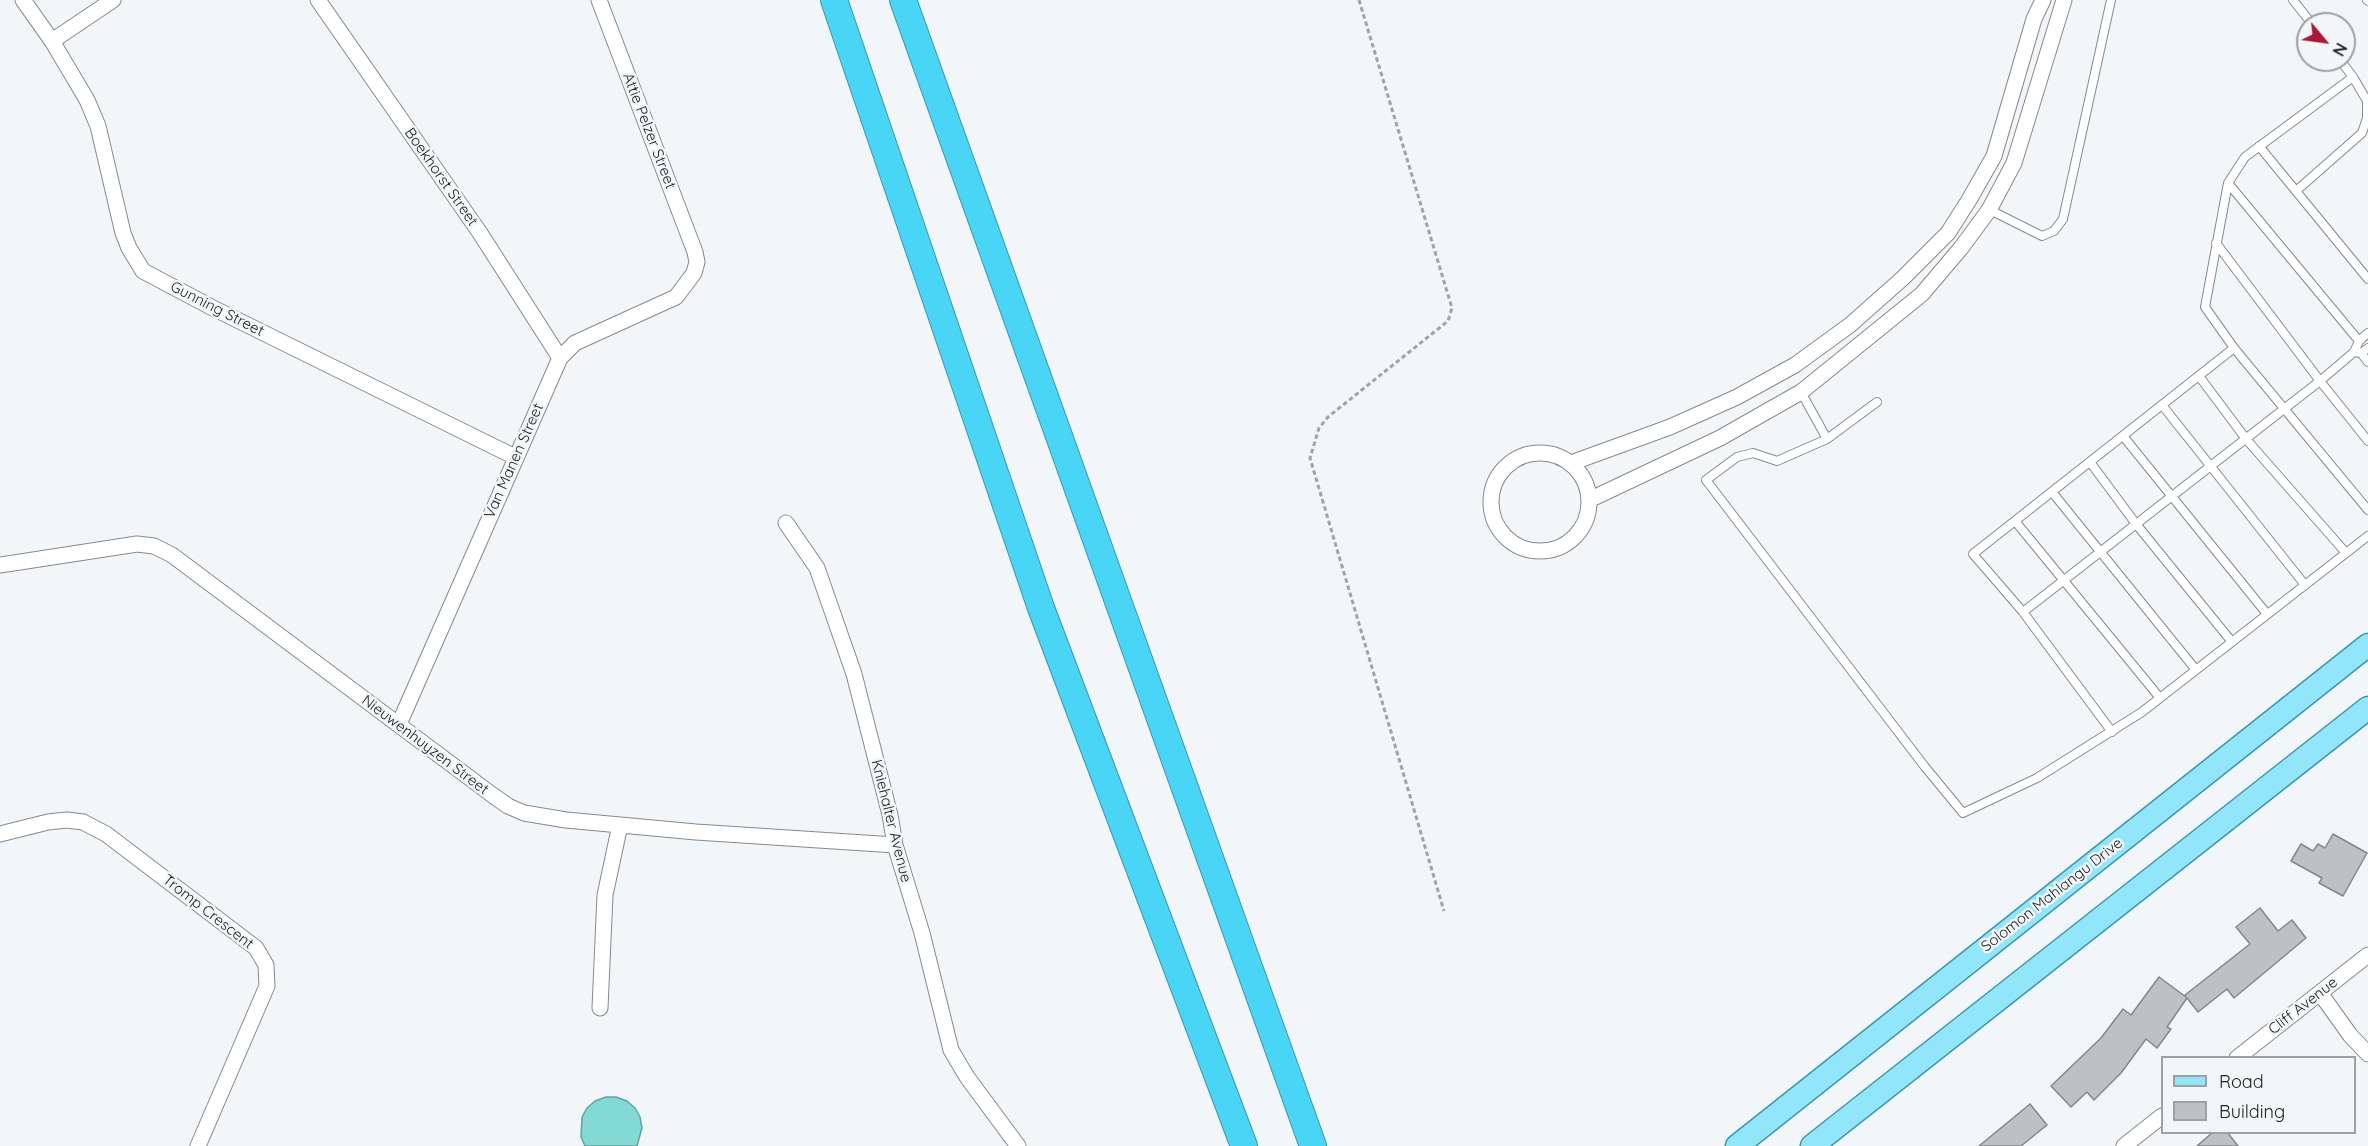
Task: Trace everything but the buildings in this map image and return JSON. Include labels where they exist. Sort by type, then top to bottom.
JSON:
[{"type":"highway","points":[[834,0],[1041,608],[1244,1146]]},
{"type":"highway","points":[[905,0],[937,100],[1313,1146]]},
{"type":"main road","points":[[2199,778],[2368,627]]},
{"type":"main road","name":"Solomon Mahlangu Drive","points":[[1737,1146],[2368,645]]},
{"type":"main road","points":[[1812,1146],[2368,708]]},
{"type":"street","name":"Gunning Street","points":[[23,0],[52,41],[87,100],[98,126],[123,233],[143,271],[222,313],[515,457]]},
{"type":"street","points":[[52,41],[113,0]]},
{"type":"street","name":"Boekhorst Street","points":[[318,0],[480,233],[560,358]]},
{"type":"street","name":"Attie Pelzer Street","points":[[599,0],[692,242],[697,262]]},
{"type":"street","points":[[1571,464],[1670,427],[1737,397],[1795,365],[1850,325],[1903,279],[1948,232],[1994,156],[2034,20],[2043,0]]},
{"type":"street","points":[[1589,500],[1720,438],[1802,392],[1922,294],[1990,210],[2014,163],[2064,0]]},
{"type":"street","name":"Van Manen Street","points":[[399,724],[560,358],[575,343],[676,297],[694,273],[697,262]]},
{"type":"street","points":[[1545,453],[1560,457],[1571,464],[1584,480],[1589,500],[1588,515],[1582,528],[1573,539],[1561,547],[1548,551],[1531,551],[1515,545],[1502,534],[1493,519],[1491,502],[1494,485],[1502,471],[1514,460],[1529,454],[1545,453]]},
{"type":"street","name":"Kniehalter Avenue","points":[[786,523],[817,568],[854,674],[890,815],[895,845],[922,933],[951,1050],[967,1077],[1018,1146]]},
{"type":"street","name":"Nieuwenhuyzen Street","points":[[0,565],[137,544],[154,546],[172,555],[508,806],[524,813],[696,832],[895,845]]},
{"type":"street","name":"Tromp Crescent","points":[[0,834],[48,822],[67,820],[83,822],[106,834],[256,948],[266,965],[267,986],[198,1146]]},
{"type":"street","points":[[600,1008],[605,895],[620,825]]},
{"type":"street","name":"Cliff Avenue","points":[[2240,1056],[2368,955]]},
{"type":"street","points":[[2320,993],[2350,1035],[2368,1054]]},
{"type":"street","points":[[2124,1146],[2161,1118]]},
{"type":"lane","points":[[1990,210],[2042,236],[2054,231],[2063,219],[2110,0]]},
{"type":"lane","points":[[2293,0],[2302,12]]},
{"type":"lane","points":[[2296,191],[2362,133],[2367,118],[2367,101],[2349,72]]},
{"type":"lane","points":[[2353,77],[2245,157],[2228,183],[2205,306],[2234,348],[2368,510]]},
{"type":"lane","points":[[2259,146],[2368,279]]},
{"type":"lane","points":[[2228,183],[2359,341],[2361,351],[2368,362]]},
{"type":"lane","points":[[2217,243],[2368,441]]},
{"type":"lane","points":[[2359,341],[2368,333]]},
{"type":"lane","points":[[2112,732],[2023,612],[1973,554],[2234,348]]},
{"type":"lane","points":[[2023,612],[2361,351]]},
{"type":"lane","points":[[2199,376],[2246,439],[2346,553]]},
{"type":"lane","points":[[1802,392],[1827,439]]},
{"type":"lane","points":[[1876,402],[1827,439],[1777,461],[1753,453],[1737,457],[1706,480],[1918,758],[1964,813],[2037,778],[2112,732],[2160,698],[2368,536]]},
{"type":"lane","points":[[2162,405],[2305,585]]},
{"type":"lane","points":[[2123,436],[2267,614]]},
{"type":"lane","points":[[2090,462],[2136,524],[2232,642]]},
{"type":"lane","points":[[2052,492],[2196,670]]},
{"type":"lane","points":[[2015,521],[2160,698]]},
{"type":"path","points":[[1359,0],[1452,308],[1448,321],[1328,417],[1319,428],[1310,458],[1444,912]]},
{"type":"water","points":[[606,1097],[616,1097],[627,1101],[635,1108],[642,1128],[637,1146],[585,1146],[581,1137],[582,1117],[595,1101]]}]
